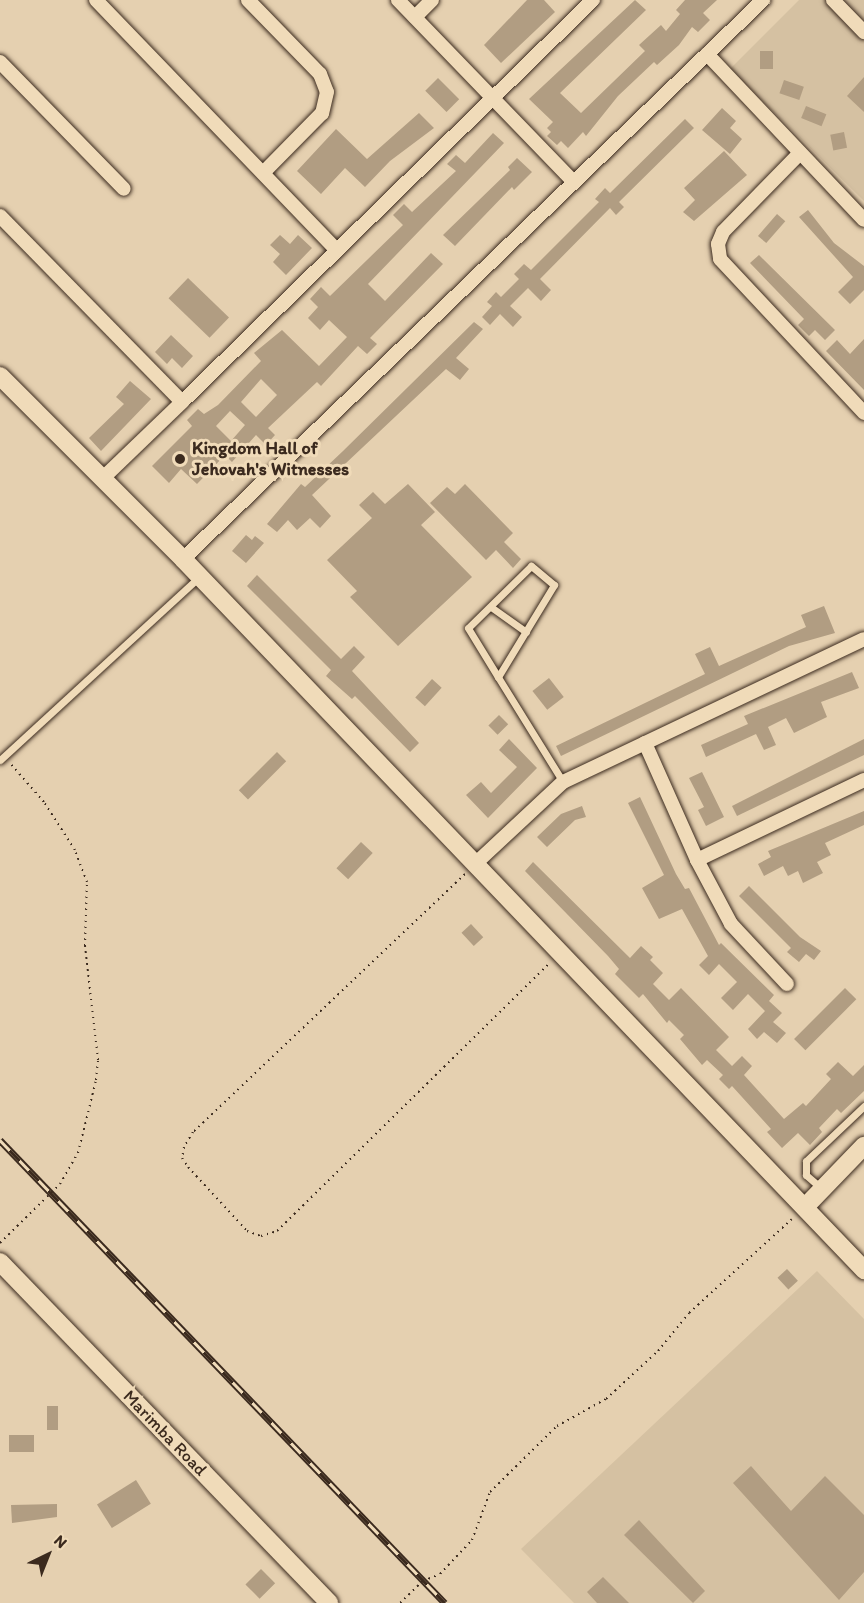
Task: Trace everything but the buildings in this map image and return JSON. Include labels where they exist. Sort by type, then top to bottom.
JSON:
[{"type":"street","points":[[96,0],[336,249]]},
{"type":"street","points":[[248,0],[320,74],[327,92],[322,113],[263,173]]},
{"type":"street","points":[[399,0],[574,182]]},
{"type":"street","points":[[415,17],[432,0]]},
{"type":"street","points":[[102,479],[593,0]]},
{"type":"street","points":[[183,559],[763,0]]},
{"type":"street","points":[[832,0],[864,32]]},
{"type":"street","points":[[707,54],[864,220]]},
{"type":"street","points":[[0,62],[124,189]]},
{"type":"street","points":[[800,153],[723,232],[718,244],[720,259],[864,413]]},
{"type":"street","points":[[0,216],[182,402]]},
{"type":"street","points":[[0,376],[200,576],[864,1270]]},
{"type":"street","points":[[475,864],[563,782],[864,639]]},
{"type":"street","points":[[645,743],[697,860],[731,924],[787,984]]},
{"type":"street","points":[[697,860],[864,780]]},
{"type":"street","points":[[805,1207],[864,1146]]},
{"type":"street","name":"Marimba Road","points":[[0,1262],[329,1603]]},
{"type":"lane","points":[[498,677],[554,585],[531,566],[468,628],[498,677],[563,782]]},
{"type":"lane","points":[[2,758],[200,576]]},
{"type":"lane","points":[[490,607],[526,632]]},
{"type":"lane","points":[[821,1188],[806,1175],[806,1161],[864,1106]]},
{"type":"path","points":[[0,1243],[56,1189],[78,1153],[96,1080],[98,1060],[85,946],[87,882],[75,850],[44,802],[2,758]]},
{"type":"path","points":[[475,864],[194,1132],[184,1147],[182,1158],[188,1167],[247,1231],[261,1236],[277,1231],[560,952]]},
{"type":"path","points":[[400,1603],[423,1581],[440,1575],[472,1540],[490,1492],[556,1426],[606,1399],[658,1351],[689,1313],[805,1207]]},
{"type":"shaded area","points":[[799,0],[864,0],[864,201],[730,69]]},
{"type":"shaded area","points":[[817,1271],[864,1319],[864,1603],[574,1603],[521,1549]]},
{"type":"railway","points":[[0,1140],[445,1603]]},
{"type":"place","name":"Kingdom Hall of Jehovah's Witnesses","points":[[180,459]]}]
